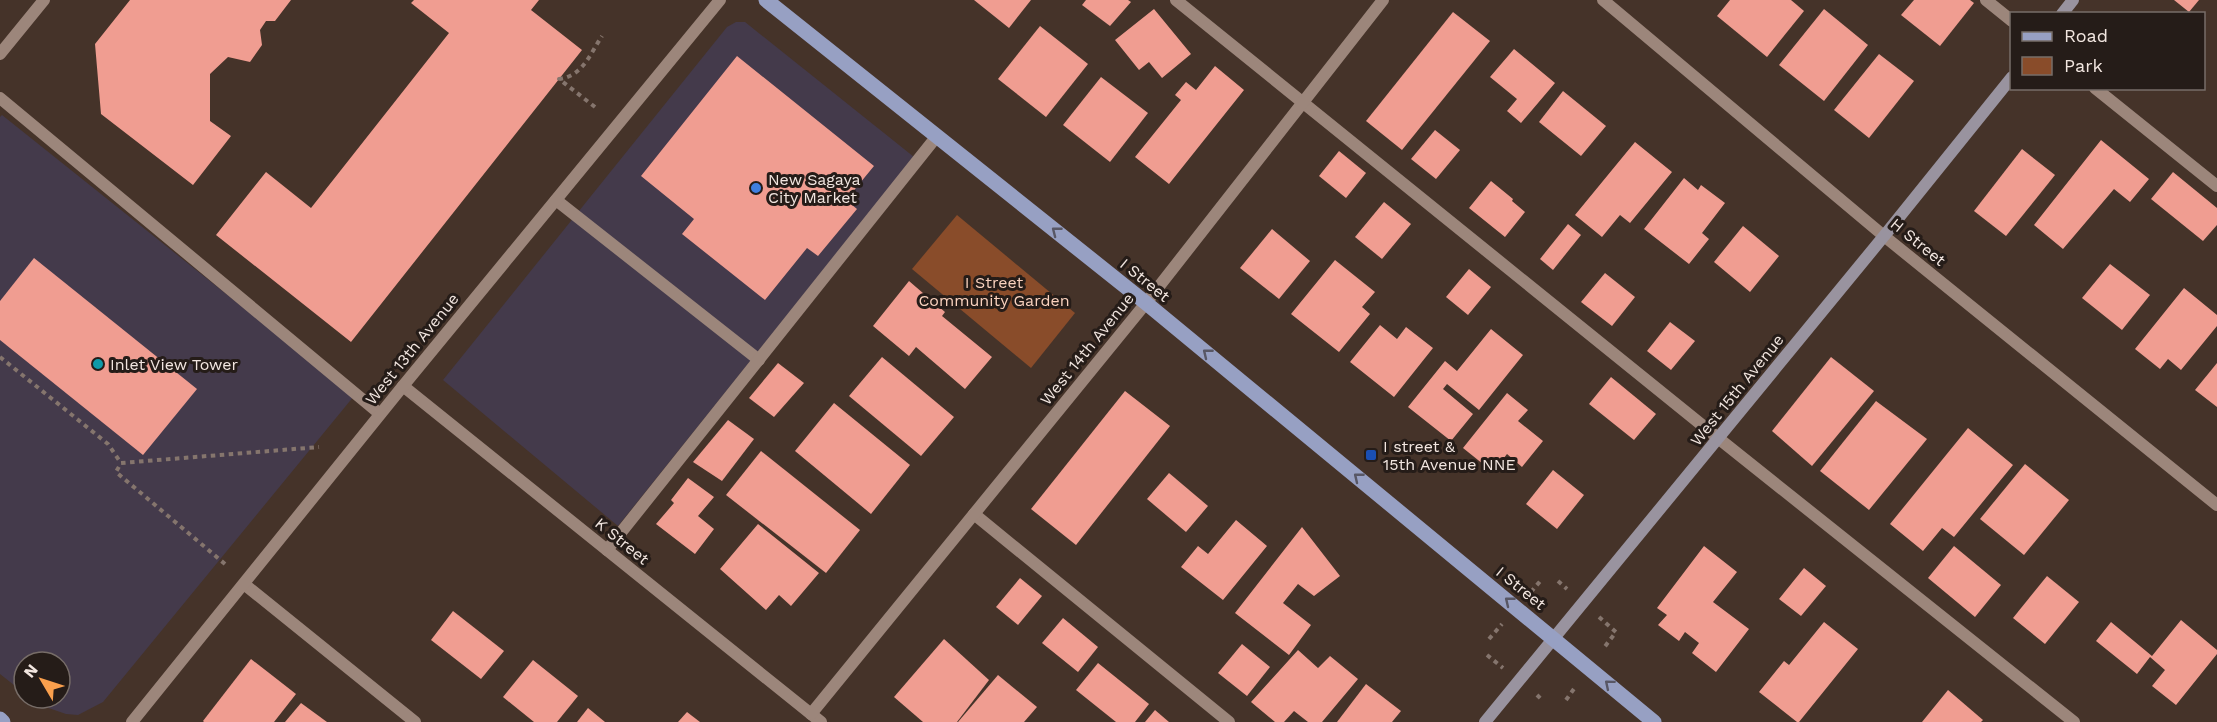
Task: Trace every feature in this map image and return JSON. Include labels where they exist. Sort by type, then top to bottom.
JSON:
[{"type":"main road","name":"I Street","points":[[766,0],[1146,303],[1654,722]]},
{"type":"main road","points":[[2064,12],[2073,0]]},
{"type":"main road","name":"West 15th Avenue","points":[[1485,722],[2010,79]]},
{"type":"street","points":[[0,54],[44,0]]},
{"type":"street","name":"West 13th Avenue","points":[[132,722],[380,414],[720,0]]},
{"type":"street","points":[[1176,0],[1302,104],[2074,722]]},
{"type":"street","name":"West 14th Avenue","points":[[816,718],[974,514],[1146,303],[1383,0]]},
{"type":"street","name":"H Street","points":[[1603,0],[1884,236],[2217,505]]},
{"type":"street","points":[[1986,0],[2010,19]]},
{"type":"street","points":[[2097,90],[2217,186]]},
{"type":"street","points":[[0,98],[380,414]]},
{"type":"street","points":[[607,550],[937,136]]},
{"type":"street","points":[[556,200],[759,360]]},
{"type":"street","name":"K Street","points":[[403,386],[816,718]]},
{"type":"street","points":[[974,514],[1229,722]]},
{"type":"street","points":[[244,584],[415,722]]},
{"type":"path","points":[[596,107],[559,79],[569,78],[580,71],[602,36]]},
{"type":"path","points":[[0,357],[108,444],[121,463]]},
{"type":"path","points":[[121,463],[319,447]]},
{"type":"path","points":[[121,463],[116,472],[225,564]]},
{"type":"shaded area","points":[[736,22],[745,22],[914,157],[618,526],[443,380],[727,27]]},
{"type":"shaded area","points":[[2,115],[354,396],[103,702],[78,715],[54,710],[72,710],[72,650],[12,650],[12,684],[0,674],[0,117]]},
{"type":"green space","name":"I Street Community Garden","points":[[957,215],[1075,313],[1031,368],[912,269]]},
{"type":"building","points":[[130,0],[291,0],[275,21],[266,21],[260,30],[262,45],[250,62],[228,57],[210,74],[210,121],[231,136],[193,185],[101,114],[95,44]]},
{"type":"building","points":[[414,0],[539,0],[531,10],[582,50],[351,342],[216,235],[266,172],[311,208],[449,33],[411,3]]},
{"type":"building","points":[[974,0],[1031,0],[1009,28]]},
{"type":"building","points":[[1086,0],[1128,0],[1131,2],[1110,26],[1082,5]]},
{"type":"building","points":[[1730,0],[1791,0],[1804,11],[1767,57],[1717,16]]},
{"type":"building","points":[[1914,0],[1970,0],[1974,3],[1940,46],[1901,15]]},
{"type":"building","points":[[2174,0],[2199,0],[2189,12]]},
{"type":"building","points":[[1154,9],[1191,54],[1162,78],[1149,62],[1139,70],[1115,40]]},
{"type":"building","points":[[1824,9],[1868,45],[1824,101],[1779,65]]},
{"type":"building","points":[[1453,12],[1490,41],[1402,150],[1366,121]]},
{"type":"building","points":[[1040,26],[1088,64],[1046,117],[998,79]]},
{"type":"building","points":[[1514,49],[1555,83],[1521,123],[1507,111],[1517,99],[1490,77]]},
{"type":"building","points":[[1879,54],[1914,81],[1869,138],[1834,110]]},
{"type":"building","name":"New Sagaya City Market","points":[[737,56],[874,166],[846,200],[857,209],[818,256],[807,248],[765,300],[682,234],[694,219],[641,176]]},
{"type":"building","points":[[1215,66],[1244,90],[1169,184],[1135,157],[1181,100],[1175,95],[1186,82],[1196,90]]},
{"type":"building","points":[[1101,77],[1148,113],[1110,162],[1063,125]]},
{"type":"building","points":[[1563,91],[1606,126],[1581,156],[1539,122]]},
{"type":"building","points":[[1435,130],[1460,150],[1436,179],[1411,159]]},
{"type":"building","points":[[2101,140],[2149,179],[2130,202],[2114,189],[2063,249],[2034,225]]},
{"type":"building","points":[[1635,142],[1672,172],[1630,223],[1620,215],[1602,237],[1575,215]]},
{"type":"building","points":[[2022,149],[2055,175],[2006,236],[1974,211]]},
{"type":"building","points":[[1339,151],[1366,173],[1346,198],[1319,176]]},
{"type":"building","points":[[2173,172],[2217,208],[2217,225],[2203,241],[2151,199]]},
{"type":"building","points":[[1684,178],[1698,190],[1701,185],[1725,203],[1702,233],[1709,239],[1689,264],[1644,229]]},
{"type":"building","points":[[1491,181],[1525,212],[1505,237],[1469,208]]},
{"type":"building","points":[[1384,202],[1411,224],[1382,259],[1355,237]]},
{"type":"building","points":[[1568,224],[1581,235],[1553,270],[1540,259]]},
{"type":"building","points":[[1743,226],[1779,256],[1750,292],[1714,262]]},
{"type":"building","points":[[1272,229],[1310,261],[1279,299],[1240,268]]},
{"type":"building","name":"Inlet View Tower","points":[[34,258],[197,389],[143,455],[0,340],[0,301]]},
{"type":"building","points":[[1335,260],[1375,292],[1362,307],[1370,314],[1339,352],[1291,314]]},
{"type":"building","points":[[2110,264],[2150,295],[2122,330],[2082,298]]},
{"type":"building","points":[[1469,269],[1491,287],[1468,315],[1446,297]]},
{"type":"building","points":[[1605,273],[1635,297],[1612,326],[1581,302]]},
{"type":"building","points":[[909,281],[945,312],[942,316],[992,357],[965,389],[916,347],[909,356],[873,326]]},
{"type":"building","points":[[2184,288],[2217,315],[2217,326],[2181,370],[2168,359],[2160,369],[2135,349]]},
{"type":"building","points":[[1670,322],[1695,341],[1671,370],[1647,351]]},
{"type":"building","points":[[1380,325],[1397,339],[1406,327],[1433,348],[1394,397],[1350,362]]},
{"type":"building","points":[[1491,329],[1523,355],[1479,410],[1447,384],[1443,389],[1473,414],[1451,441],[1408,407],[1445,361],[1457,371]]},
{"type":"building","points":[[882,357],[954,417],[921,456],[849,396]]},
{"type":"building","points":[[1831,357],[1874,391],[1812,466],[1772,431]]},
{"type":"building","points":[[778,363],[804,383],[774,417],[749,398]]},
{"type":"building","points":[[2217,363],[2217,407],[2195,390]]},
{"type":"building","points":[[1611,377],[1656,414],[1634,440],[1589,404]]},
{"type":"building","points":[[1125,391],[1170,426],[1076,545],[1031,509]]},
{"type":"building","points":[[1507,393],[1528,410],[1518,421],[1543,441],[1522,467],[1507,454],[1493,472],[1463,448]]},
{"type":"building","points":[[1876,401],[1927,439],[1869,510],[1820,471]]},
{"type":"building","points":[[834,403],[910,465],[871,514],[795,451]]},
{"type":"building","points":[[728,420],[754,439],[722,481],[693,462]]},
{"type":"building","points":[[1968,428],[2013,465],[1954,537],[1942,528],[1923,551],[1890,524]]},
{"type":"building","points":[[761,451],[860,530],[826,573],[726,495]]},
{"type":"building","points":[[2025,464],[2069,500],[2024,555],[1980,519]]},
{"type":"building","points":[[1553,470],[1584,495],[1557,529],[1526,504]]},
{"type":"building","points":[[1169,473],[1208,506],[1186,532],[1147,499]]},
{"type":"building","points":[[688,478],[714,497],[698,516],[714,529],[695,554],[656,524],[674,503],[671,500]]},
{"type":"building","points":[[1236,520],[1267,546],[1223,600],[1181,567],[1198,546],[1208,554]]},
{"type":"building","points":[[758,524],[819,573],[791,606],[779,595],[766,610],[720,569]]},
{"type":"building","points":[[1302,527],[1340,576],[1314,596],[1298,584],[1283,603],[1311,625],[1289,655],[1235,613]]},
{"type":"building","points":[[1704,546],[1737,572],[1713,602],[1749,629],[1716,672],[1692,653],[1699,643],[1685,632],[1679,641],[1658,625],[1667,615],[1657,608]]},
{"type":"building","points":[[1954,546],[2001,585],[1975,617],[1928,578]]},
{"type":"building","points":[[1804,568],[1826,586],[1801,616],[1779,599]]},
{"type":"building","points":[[2047,576],[2079,602],[2045,644],[2013,618]]},
{"type":"building","points":[[1020,578],[1042,596],[1018,625],[996,607]]},
{"type":"building","points":[[453,611],[504,651],[481,679],[431,640]]},
{"type":"building","points":[[1063,618],[1098,647],[1078,672],[1042,643]]},
{"type":"building","points":[[2181,620],[2217,650],[2217,654],[2176,705],[2152,686],[2165,670],[2150,657],[2137,674],[2096,641],[2111,622],[2152,656]]},
{"type":"building","points":[[1824,622],[1858,649],[1797,722],[1759,692],[1784,661],[1789,665]]},
{"type":"building","points":[[944,639],[989,680],[957,722],[923,722],[894,697]]},
{"type":"building","points":[[1242,644],[1270,667],[1247,696],[1218,673]]},
{"type":"building","points":[[1298,650],[1318,668],[1330,656],[1358,679],[1322,722],[1308,722],[1294,711],[1284,722],[1275,722],[1251,702]]},
{"type":"building","points":[[251,659],[296,694],[274,722],[204,722],[203,721]]},
{"type":"building","points":[[533,660],[578,696],[557,722],[534,722],[503,697]]},
{"type":"building","points":[[1098,663],[1149,704],[1135,722],[1116,722],[1076,690]]},
{"type":"building","points":[[998,675],[1037,707],[1024,722],[958,722]]},
{"type":"building","points":[[1366,684],[1401,711],[1392,722],[1337,722]]},
{"type":"building","points":[[1948,690],[1983,720],[1981,722],[1922,722]]},
{"type":"building","points":[[301,703],[327,722],[285,722]]},
{"type":"building","points":[[588,708],[605,722],[577,722]]},
{"type":"building","points":[[1155,710],[1169,722],[1145,722]]},
{"type":"building","points":[[687,712],[700,722],[678,722]]},
{"type":"place","name":"New Sagaya City Market","points":[[756,188]]},
{"type":"place","name":"Inlet View Tower","points":[[98,364]]},
{"type":"place","name":"I street & 15th Avenue NNE","points":[[1371,455]]}]
